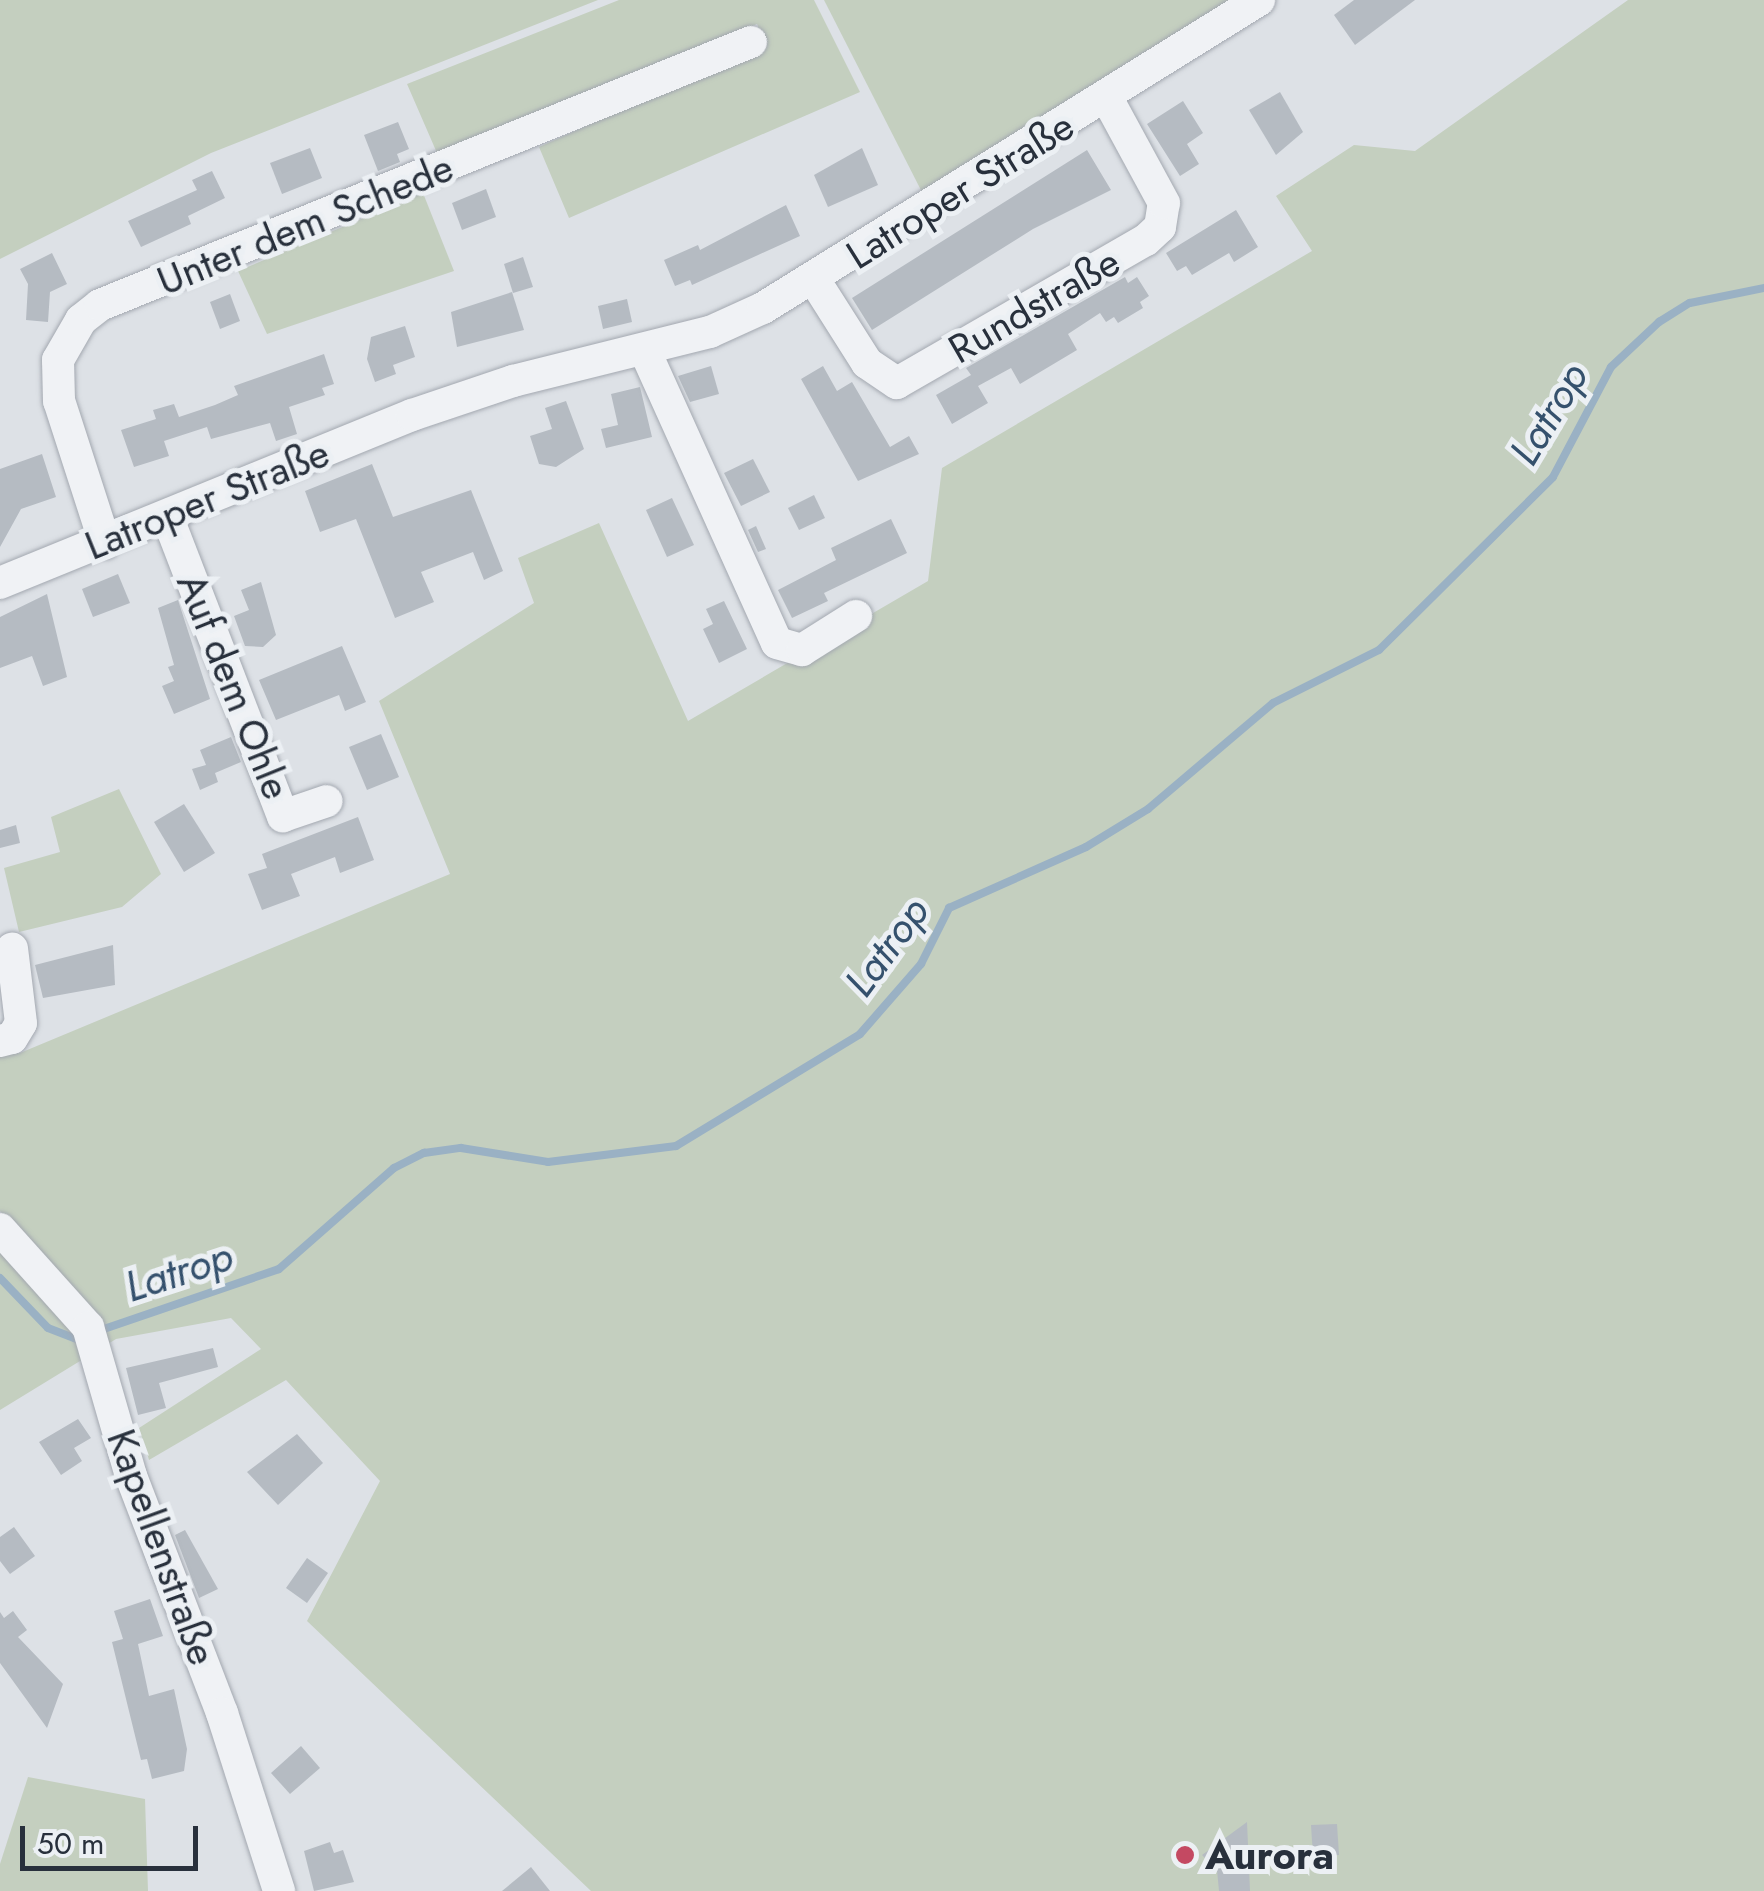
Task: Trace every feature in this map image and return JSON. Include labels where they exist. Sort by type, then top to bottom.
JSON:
[{"type":"street","name":"Latroper Straße","points":[[0,583],[412,415],[513,381],[710,332],[815,281],[1259,0]]},
{"type":"street","name":"Unter dem Schede","points":[[105,542],[59,401],[58,360],[80,320],[100,305],[751,42]]},
{"type":"street","name":"Rundstraße","points":[[815,281],[867,363],[897,383],[1146,240],[1160,228],[1164,204],[1106,98]]},
{"type":"street","points":[[646,351],[771,636],[784,647],[802,650],[856,616]]},
{"type":"street","name":"Auf dem Ohle","points":[[167,516],[283,816],[327,801]]},
{"type":"street","points":[[0,1041],[12,1038],[22,1023],[12,949]]},
{"type":"street","name":"Kapellenstraße","points":[[0,1229],[94,1341],[125,1459],[222,1713],[279,1891]]},
{"type":"green space","points":[[0,0],[598,0],[211,153],[0,259]]},
{"type":"green space","points":[[619,0],[814,0],[860,92],[569,218],[539,147],[767,46],[757,24],[530,125],[437,153],[407,84]]},
{"type":"green space","points":[[824,0],[1229,0],[926,200]]},
{"type":"green space","points":[[1628,0],[1764,0],[1764,1891],[591,1891],[307,1621],[380,1481],[286,1380],[149,1460],[139,1428],[261,1349],[231,1318],[116,1339],[0,1410],[0,1242],[19,1237],[0,1211],[0,1055],[20,1053],[450,874],[379,701],[534,603],[518,558],[599,523],[688,721],[928,581],[942,468],[1312,251],[1276,196],[1354,145],[1415,151]]},
{"type":"green space","points":[[423,193],[454,271],[267,334],[238,271]]},
{"type":"green space","points":[[119,789],[161,874],[122,907],[19,932],[4,868],[60,852],[51,817]]},
{"type":"green space","points":[[28,1777],[145,1799],[148,1891],[0,1891],[0,1864]]},
{"type":"building","points":[[1354,0],[1415,0],[1355,45],[1334,15]]},
{"type":"building","points":[[1280,92],[1303,132],[1276,155],[1249,110]]},
{"type":"building","points":[[1183,101],[1203,133],[1187,144],[1199,164],[1180,176],[1147,124]]},
{"type":"building","points":[[398,122],[409,149],[397,154],[400,162],[378,171],[364,135]]},
{"type":"building","points":[[310,148],[322,178],[282,194],[270,163]]},
{"type":"building","points":[[862,148],[878,185],[828,207],[814,175]]},
{"type":"building","points":[[1087,150],[1111,190],[1033,229],[872,330],[852,298]]},
{"type":"building","points":[[212,171],[225,198],[188,216],[191,224],[141,247],[128,221],[197,190],[192,180]]},
{"type":"building","points":[[486,189],[496,217],[462,230],[452,203]]},
{"type":"building","points":[[786,205],[800,236],[692,285],[690,280],[675,286],[664,260],[698,245],[700,250]]},
{"type":"building","points":[[1236,210],[1258,247],[1234,262],[1229,253],[1192,275],[1186,266],[1177,271],[1166,253]]},
{"type":"building","points":[[52,253],[67,284],[50,292],[48,322],[26,320],[28,284],[20,269]]},
{"type":"building","points":[[523,257],[533,287],[513,293],[504,264]]},
{"type":"building","points":[[1125,277],[1128,283],[1137,277],[1149,296],[1140,302],[1143,308],[1118,323],[1114,317],[1106,322],[1100,313],[1068,334],[1077,350],[1020,384],[1011,368],[978,386],[988,403],[952,424],[936,395],[971,375],[966,368]]},
{"type":"building","points":[[512,292],[524,330],[457,347],[451,312]]},
{"type":"building","points":[[230,294],[240,321],[220,329],[210,302]]},
{"type":"building","points":[[627,299],[632,322],[603,329],[598,306]]},
{"type":"building","points":[[405,326],[415,357],[393,365],[396,374],[375,382],[367,359],[371,337]]},
{"type":"building","points":[[324,354],[334,384],[322,388],[325,395],[289,407],[297,434],[276,441],[270,423],[211,439],[207,427],[164,441],[169,456],[134,467],[121,430],[156,419],[153,410],[174,404],[179,417],[238,395],[234,386]]},
{"type":"building","points":[[711,366],[719,394],[690,402],[678,376]]},
{"type":"building","points":[[823,366],[837,391],[852,382],[890,447],[909,436],[919,454],[858,481],[801,379]]},
{"type":"building","points":[[640,387],[652,437],[606,448],[601,429],[618,425],[611,394]]},
{"type":"building","points":[[566,401],[584,449],[556,467],[539,464],[530,436],[552,429],[545,408]]},
{"type":"building","points":[[42,454],[56,497],[21,509],[0,547],[0,469]]},
{"type":"building","points":[[753,459],[770,492],[741,506],[724,473]]},
{"type":"building","points":[[372,464],[393,517],[471,490],[503,571],[484,580],[473,552],[421,572],[434,602],[395,618],[356,519],[320,532],[305,491]]},
{"type":"building","points":[[814,495],[825,518],[799,530],[788,508]]},
{"type":"building","points":[[672,498],[694,545],[667,557],[646,510]]},
{"type":"building","points":[[891,519],[907,553],[824,593],[828,601],[792,618],[778,590],[836,560],[831,548]]},
{"type":"building","points":[[756,526],[766,549],[758,552],[748,530]]},
{"type":"building","points":[[118,574],[130,603],[93,617],[82,589]]},
{"type":"building","points":[[261,582],[276,635],[263,647],[245,646],[234,616],[249,610],[241,590]]},
{"type":"building","points":[[47,594],[67,677],[43,686],[32,656],[0,668],[0,617]]},
{"type":"building","points":[[178,600],[210,699],[174,714],[162,686],[174,681],[168,667],[174,665],[158,608]]},
{"type":"building","points":[[724,601],[747,649],[719,663],[703,629],[713,624],[706,609]]},
{"type":"building","points":[[342,646],[366,702],[345,711],[339,695],[276,720],[259,680]]},
{"type":"building","points":[[381,734],[399,777],[367,790],[349,747]]},
{"type":"building","points":[[231,737],[241,762],[215,773],[218,782],[200,790],[192,769],[206,765],[200,750]]},
{"type":"building","points":[[184,804],[215,853],[184,872],[154,822]]},
{"type":"building","points":[[358,817],[374,860],[340,873],[335,857],[291,874],[300,896],[262,910],[248,874],[267,868],[262,854]]},
{"type":"building","points":[[16,825],[20,843],[0,848],[0,830]]},
{"type":"building","points":[[113,945],[115,985],[43,998],[35,965]]},
{"type":"building","points":[[213,1348],[218,1367],[159,1383],[166,1408],[138,1415],[126,1368]]},
{"type":"building","points":[[78,1419],[91,1438],[74,1448],[82,1461],[61,1475],[39,1442]]},
{"type":"building","points":[[297,1434],[323,1463],[278,1505],[247,1472]]},
{"type":"building","points":[[14,1527],[35,1556],[10,1574],[0,1561],[0,1537]]},
{"type":"building","points":[[185,1530],[218,1589],[199,1598],[175,1535]]},
{"type":"building","points":[[307,1558],[328,1573],[307,1603],[286,1588]]},
{"type":"building","points":[[150,1599],[163,1636],[138,1644],[149,1696],[174,1689],[187,1749],[184,1771],[152,1779],[147,1759],[141,1760],[112,1642],[123,1639],[114,1611]]},
{"type":"building","points":[[13,1611],[27,1630],[18,1637],[63,1684],[47,1728],[0,1663],[0,1612],[4,1618]]},
{"type":"building","points":[[301,1746],[320,1768],[290,1794],[271,1773]]},
{"type":"building","points":[[1247,1822],[1250,1891],[1219,1891],[1217,1870],[1202,1855]]},
{"type":"building","points":[[1337,1824],[1339,1855],[1313,1856],[1311,1825]]},
{"type":"building","points":[[330,1842],[334,1853],[343,1850],[354,1882],[314,1891],[304,1851]]},
{"type":"building","points":[[531,1867],[550,1891],[502,1891]]},
{"type":"waterway","name":"Latrop","points":[[98,1331],[279,1269],[394,1168],[424,1153],[461,1148],[548,1162],[676,1146],[860,1034],[921,964],[949,908],[1086,847],[1148,809],[1273,703],[1379,650],[1553,477],[1611,367],[1659,322],[1690,303],[1764,288]]},
{"type":"waterway","name":"Latrop","points":[[0,1278],[48,1328],[82,1341]]},
{"type":"place","name":"Aurora","points":[[1185,1855]]}]
